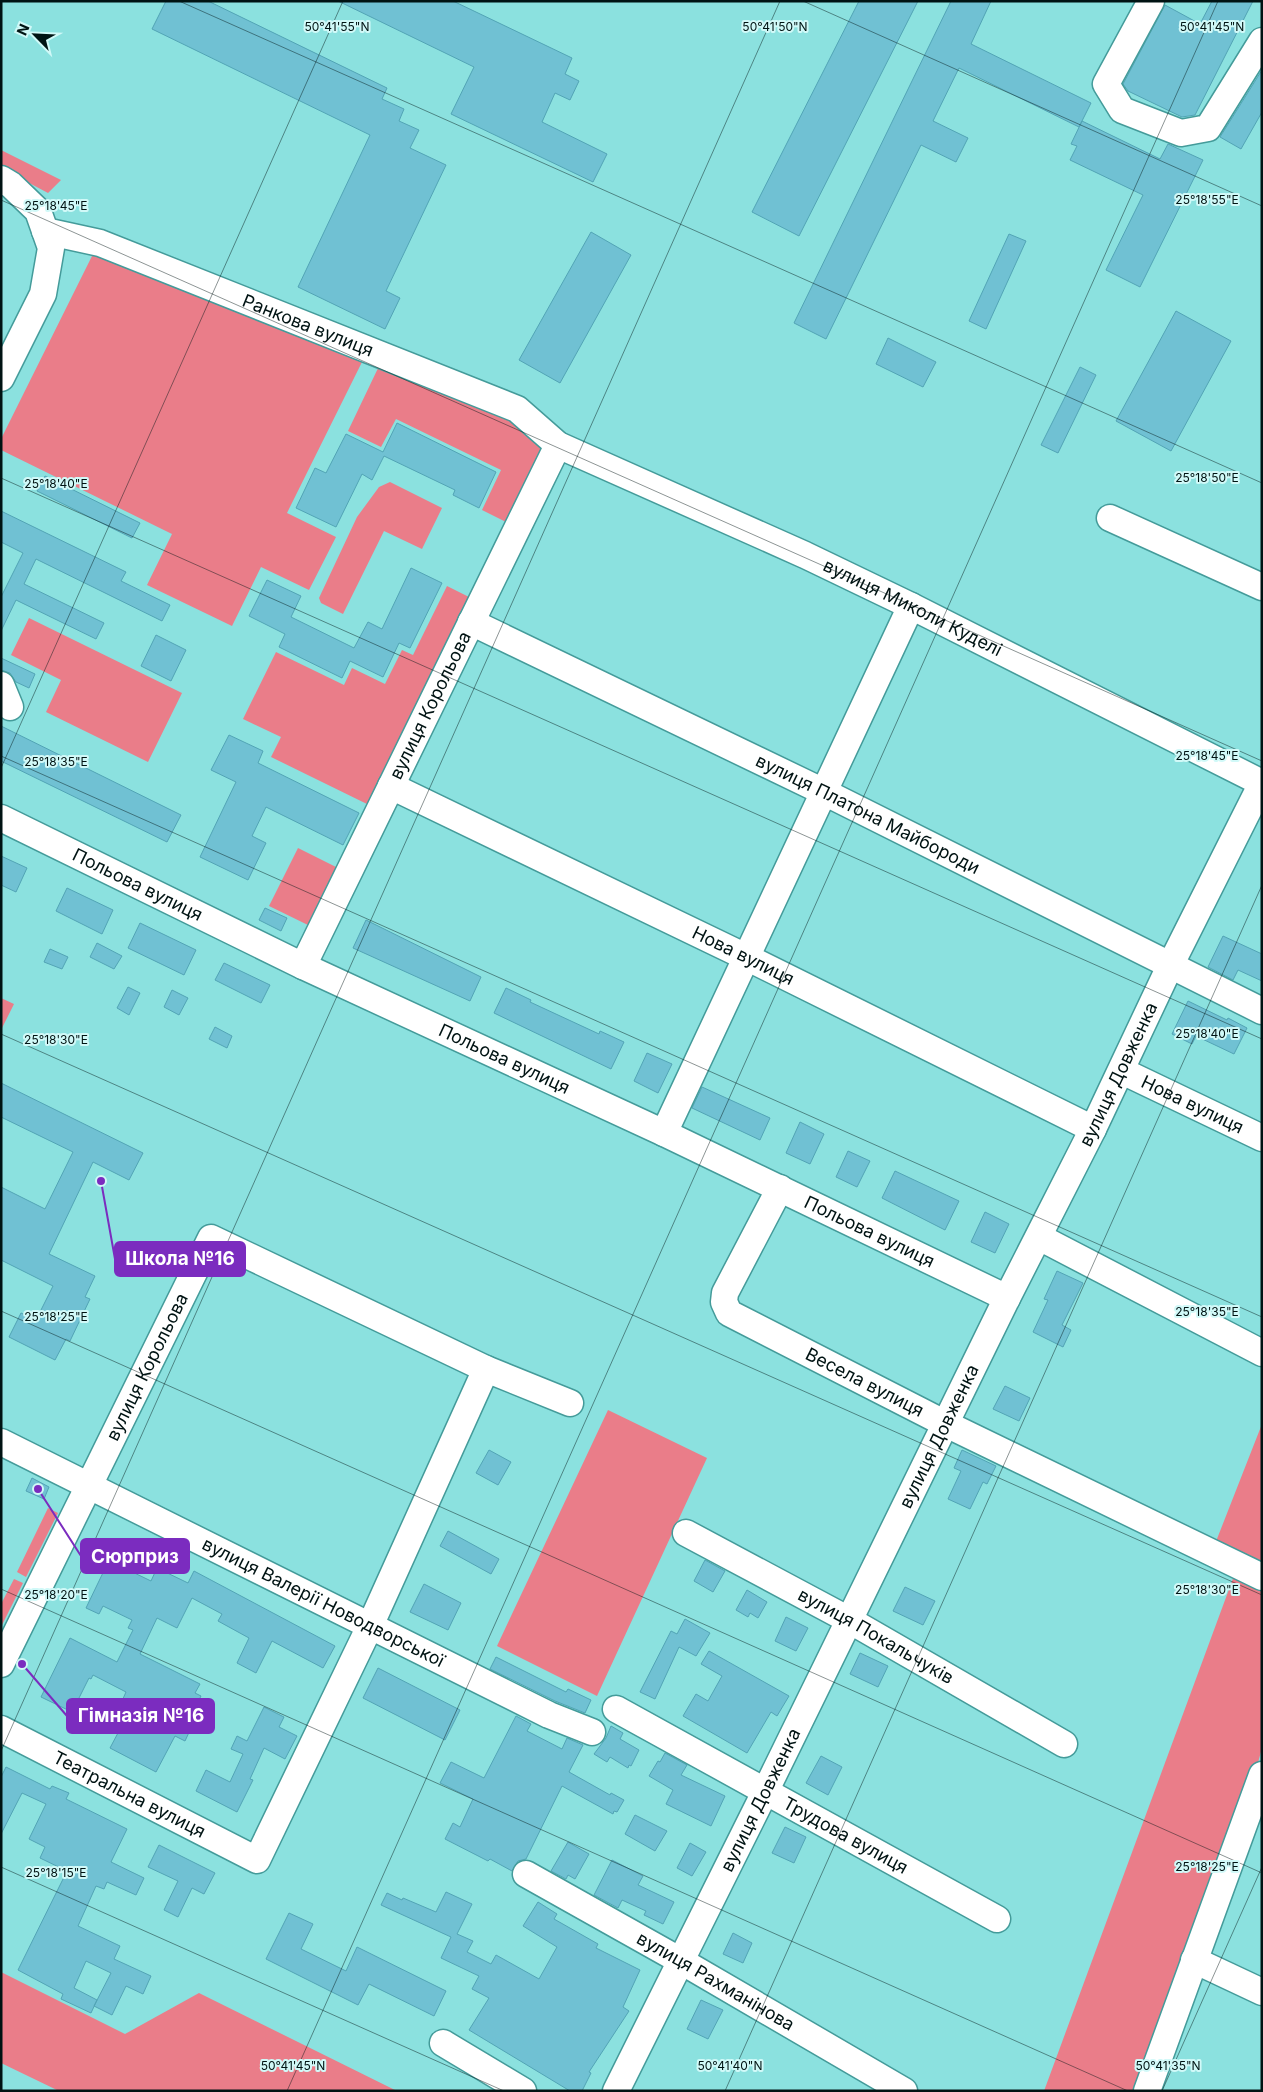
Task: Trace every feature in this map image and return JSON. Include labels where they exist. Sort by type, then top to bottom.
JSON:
[{"type":"street","points":[[1151,1],[1106,84],[1122,110],[1181,133],[1208,128],[1262,41]]},
{"type":"street","points":[[1,179],[11,185],[38,212],[51,248],[43,294],[1,378]]},
{"type":"street","name":"Ранкова вулиця","points":[[45,231],[100,242],[517,409],[558,445]]},
{"type":"street","name":"вулиця Миколи Куделі","points":[[558,445],[805,555],[911,606],[1262,783]]},
{"type":"street","name":"вулиця Корольова","points":[[303,966],[558,445]]},
{"type":"street","points":[[1110,518],[1262,587]]},
{"type":"street","points":[[664,1133],[911,606]]},
{"type":"street","name":"вулиця Платона Майбороди","points":[[471,622],[824,792],[1262,1011]]},
{"type":"street","name":"вулиця Довженка","points":[[616,2091],[1007,1298],[1094,1129],[1170,966],[1262,783]]},
{"type":"street","name":"Нова вулиця","points":[[391,786],[746,957],[1094,1129]]},
{"type":"street","name":"Польова вулиця","points":[[1,818],[303,966],[664,1133],[1007,1298]]},
{"type":"street","name":"Нова вулиця","points":[[1122,1071],[1262,1138]]},
{"type":"street","name":"Весела вулиця","points":[[780,1188],[725,1293],[724,1302],[726,1309],[738,1317],[946,1424],[1262,1577]]},
{"type":"street","points":[[1039,1237],[1262,1353]]},
{"type":"street","name":"вулиця Корольова","points":[[1,1664],[211,1238],[486,1368],[570,1403]]},
{"type":"street","points":[[370,1626],[486,1368]]},
{"type":"street","name":"вулиця Валерії Новодворської","points":[[1,1442],[549,1715],[592,1732]]},
{"type":"street","name":"вулиця Покальчуків","points":[[686,1533],[849,1620],[1064,1744]]},
{"type":"street","name":"Театральна вулиця","points":[[1,1729],[257,1860],[370,1626]]},
{"type":"street","name":"Трудова вулиця","points":[[616,1709],[997,1919]]},
{"type":"street","points":[[1148,2091],[1194,1960],[1260,1784]]},
{"type":"street","name":"вулиця Рахманінова","points":[[526,1874],[681,1961],[904,2091]]},
{"type":"street","points":[[1194,1960],[1262,1992]]},
{"type":"street","points":[[443,2043],[523,2091]]},
{"type":"shaded area","points":[[1,150],[61,180],[48,193],[1,168]]},
{"type":"shaded area","points":[[95,250],[364,358],[287,513],[336,537],[309,590],[261,567],[232,626],[147,585],[172,534],[1,450],[1,439]]},
{"type":"shaded area","points":[[380,364],[513,419],[546,445],[508,523],[482,510],[501,470],[396,419],[381,447],[348,431]]},
{"type":"shaded area","points":[[390,482],[442,508],[422,549],[384,531],[343,614],[321,603],[319,598],[357,517],[379,487]]},
{"type":"shaded area","points":[[447,586],[471,598],[369,805],[271,757],[281,737],[243,719],[276,652],[344,685],[352,668],[385,684],[402,650],[413,655]]},
{"type":"shaded area","points":[[29,618],[182,693],[148,762],[46,712],[61,680],[11,655]]},
{"type":"shaded area","points":[[298,848],[338,868],[310,926],[269,906]]},
{"type":"shaded area","points":[[1,998],[14,1004],[1,1030]]},
{"type":"shaded area","points":[[608,1410],[707,1458],[597,1696],[497,1646]]},
{"type":"shaded area","points":[[1262,1424],[1262,1563],[1215,1544]]},
{"type":"shaded area","points":[[48,1508],[58,1513],[26,1577],[17,1572]]},
{"type":"shaded area","points":[[1235,1573],[1262,1589],[1262,1748],[1250,1792],[1137,2091],[1044,2091]]},
{"type":"shaded area","points":[[14,1579],[23,1583],[1,1627],[1,1604]]},
{"type":"shaded area","points":[[1,1972],[125,2034],[199,1993],[397,2091],[59,2091],[1,2063]]},
{"type":"building","points":[[166,1],[208,1],[387,88],[382,99],[404,109],[399,121],[419,130],[410,148],[446,165],[386,291],[400,298],[385,329],[298,287],[370,135],[152,29]]},
{"type":"building","points":[[338,1],[453,1],[572,58],[565,74],[579,81],[570,100],[555,93],[542,122],[607,154],[593,182],[451,114],[474,67]]},
{"type":"building","points":[[859,1],[918,1],[799,236],[752,212]]},
{"type":"building","points":[[951,1],[991,1],[971,44],[1091,103],[1079,127],[959,68],[933,121],[968,138],[956,162],[921,145],[826,339],[794,323]]},
{"type":"building","points":[[1212,1],[1253,1],[1195,115],[1182,117],[1128,91],[1123,84],[1165,5],[1200,24]]},
{"type":"building","points":[[1262,70],[1262,112],[1241,149],[1220,137]]},
{"type":"building","points":[[1082,121],[1160,159],[1168,144],[1203,160],[1140,287],[1106,270],[1143,195],[1070,160],[1077,146],[1071,144]]},
{"type":"building","points":[[591,232],[631,255],[560,383],[519,360]]},
{"type":"building","points":[[1009,234],[1026,241],[986,329],[969,321]]},
{"type":"building","points":[[1176,311],[1231,341],[1171,451],[1116,421]]},
{"type":"building","points":[[888,338],[936,362],[923,387],[876,364]]},
{"type":"building","points":[[1080,367],[1096,375],[1058,453],[1041,445]]},
{"type":"building","points":[[397,423],[496,472],[479,508],[453,495],[455,490],[384,456],[372,480],[362,474],[336,527],[296,508],[315,468],[326,473],[346,434],[383,452]]},
{"type":"building","points":[[45,476],[140,523],[132,538],[37,491]]},
{"type":"building","points":[[1,511],[126,572],[121,581],[170,605],[162,621],[36,559],[24,584],[104,623],[96,639],[16,600],[1,631],[1,597],[23,553],[1,542]]},
{"type":"building","points":[[411,568],[442,583],[410,648],[399,643],[383,677],[350,661],[342,678],[279,647],[285,634],[249,616],[267,580],[301,596],[291,617],[354,648],[368,622],[382,629]]},
{"type":"building","points":[[156,635],[186,650],[171,681],[141,666]]},
{"type":"building","points":[[1,658],[35,674],[29,688],[16,682],[10,673],[1,670]]},
{"type":"building","points":[[1,726],[181,815],[167,842],[1,761]]},
{"type":"building","points":[[229,735],[263,751],[258,763],[359,813],[343,845],[266,807],[252,836],[266,843],[248,880],[200,857],[236,782],[211,770]]},
{"type":"building","points":[[1,856],[27,868],[16,892],[1,885]]},
{"type":"building","points":[[67,888],[113,910],[102,934],[56,911]]},
{"type":"building","points":[[265,908],[287,918],[281,931],[259,920]]},
{"type":"building","points":[[366,920],[481,977],[470,1001],[353,948]]},
{"type":"building","points":[[140,923],[196,950],[184,975],[128,948]]},
{"type":"building","points":[[1223,936],[1262,954],[1262,981],[1238,970],[1233,980],[1208,967]]},
{"type":"building","points":[[97,943],[122,956],[114,969],[90,957]]},
{"type":"building","points":[[50,949],[68,957],[62,969],[44,962]]},
{"type":"building","points":[[224,963],[270,985],[261,1003],[215,980]]},
{"type":"building","points":[[128,987],[140,993],[129,1015],[117,1008]]},
{"type":"building","points":[[506,988],[531,1000],[530,1002],[599,1034],[600,1031],[624,1042],[611,1069],[494,1013]]},
{"type":"building","points":[[172,990],[188,998],[179,1015],[164,1007]]},
{"type":"building","points":[[1188,1001],[1247,1028],[1234,1054],[1196,1036],[1192,1044],[1172,1034]]},
{"type":"building","points":[[215,1027],[232,1036],[227,1048],[209,1039]]},
{"type":"building","points":[[647,1053],[672,1064],[658,1093],[634,1081]]},
{"type":"building","points":[[1,1083],[143,1153],[129,1180],[93,1162],[49,1254],[95,1276],[85,1297],[90,1299],[70,1341],[66,1339],[55,1360],[9,1337],[21,1313],[36,1320],[53,1286],[1,1260],[1,1187],[45,1209],[73,1152],[1,1117]]},
{"type":"building","points":[[702,1087],[770,1118],[760,1140],[692,1108]]},
{"type":"building","points":[[800,1122],[824,1134],[810,1164],[786,1153]]},
{"type":"building","points":[[848,1151],[870,1161],[857,1187],[836,1177]]},
{"type":"building","points":[[895,1171],[959,1201],[945,1230],[882,1198]]},
{"type":"building","points":[[985,1212],[1009,1224],[995,1253],[971,1242]]},
{"type":"building","points":[[1057,1271],[1083,1283],[1062,1325],[1071,1330],[1063,1347],[1033,1332],[1048,1300],[1044,1299]]},
{"type":"building","points":[[1005,1386],[1030,1398],[1019,1421],[993,1409]]},
{"type":"building","points":[[489,1450],[511,1462],[498,1485],[476,1473]]},
{"type":"building","points":[[962,1450],[996,1466],[987,1484],[983,1482],[970,1509],[948,1499],[961,1471],[954,1468]]},
{"type":"building","points":[[32,1478],[49,1487],[44,1499],[26,1491]]},
{"type":"building","points":[[448,1531],[499,1559],[491,1574],[440,1546]]},
{"type":"building","points":[[112,1554],[126,1560],[122,1567],[151,1581],[157,1568],[188,1583],[194,1571],[335,1646],[323,1668],[272,1641],[256,1673],[237,1663],[249,1638],[218,1621],[222,1614],[192,1598],[177,1628],[157,1618],[140,1654],[200,1684],[195,1693],[201,1696],[187,1723],[192,1726],[185,1741],[175,1736],[156,1772],[110,1748],[128,1714],[118,1710],[126,1692],[93,1675],[91,1679],[89,1678],[72,1712],[41,1697],[70,1638],[117,1662],[133,1630],[128,1628],[132,1620],[103,1606],[99,1614],[86,1608]]},
{"type":"building","points":[[705,1560],[725,1571],[713,1592],[694,1581]]},
{"type":"building","points":[[424,1584],[461,1603],[448,1630],[410,1612]]},
{"type":"building","points":[[905,1587],[935,1601],[923,1625],[893,1611]]},
{"type":"building","points":[[747,1590],[767,1602],[758,1618],[750,1613],[748,1617],[736,1610]]},
{"type":"building","points":[[786,1617],[808,1628],[796,1651],[775,1641]]},
{"type":"building","points":[[685,1619],[710,1633],[696,1656],[679,1647],[655,1699],[640,1692],[671,1631],[677,1634]]},
{"type":"building","points":[[709,1651],[789,1696],[777,1716],[771,1712],[747,1753],[683,1716],[696,1694],[708,1701],[722,1676],[701,1664]]},
{"type":"building","points":[[860,1653],[888,1666],[878,1687],[850,1674]]},
{"type":"building","points":[[496,1657],[566,1692],[568,1689],[591,1700],[585,1713],[555,1701],[490,1669]]},
{"type":"building","points":[[378,1668],[460,1710],[445,1740],[363,1698]]},
{"type":"building","points":[[264,1707],[284,1717],[279,1727],[297,1736],[285,1759],[264,1748],[250,1779],[253,1780],[237,1812],[196,1791],[206,1770],[230,1782],[243,1754],[231,1749],[237,1736],[247,1741]]},
{"type":"building","points":[[516,1716],[531,1724],[527,1731],[562,1749],[567,1738],[583,1745],[569,1772],[610,1795],[611,1793],[624,1800],[617,1812],[614,1811],[613,1814],[562,1786],[526,1859],[518,1861],[512,1871],[445,1839],[453,1823],[460,1827],[473,1799],[440,1783],[451,1762],[484,1778]]},
{"type":"building","points":[[611,1726],[623,1733],[620,1739],[639,1750],[631,1766],[629,1765],[628,1768],[610,1757],[607,1762],[594,1754],[606,1738]]},
{"type":"building","points":[[665,1753],[687,1765],[681,1775],[725,1796],[711,1826],[666,1804],[673,1790],[649,1776]]},
{"type":"building","points":[[821,1756],[842,1767],[828,1795],[806,1783]]},
{"type":"building","points":[[6,1767],[50,1789],[52,1786],[69,1793],[66,1799],[127,1829],[111,1862],[144,1878],[136,1895],[107,1882],[104,1889],[96,1886],[78,1926],[120,1946],[114,1959],[151,1976],[143,1994],[126,1986],[112,2015],[94,2006],[91,2013],[61,1999],[63,1994],[18,1970],[67,1871],[40,1858],[45,1847],[29,1839],[46,1804],[22,1793],[1,1834],[1,1777]],"holes":[[[86,1961],[111,1973],[96,2002],[97,2000],[74,1988]]]},
{"type":"building","points":[[635,1815],[667,1831],[655,1851],[625,1834]]},
{"type":"building","points":[[785,1827],[806,1837],[794,1863],[772,1853]]},
{"type":"building","points":[[568,1842],[589,1854],[575,1879],[568,1875],[566,1879],[551,1871]]},
{"type":"building","points":[[690,1843],[706,1852],[692,1876],[677,1868]]},
{"type":"building","points":[[159,1845],[215,1873],[204,1894],[192,1888],[178,1917],[164,1910],[178,1881],[148,1867]]},
{"type":"building","points":[[612,1860],[643,1876],[638,1885],[674,1902],[663,1924],[644,1915],[646,1911],[622,1900],[618,1908],[594,1895]]},
{"type":"building","points":[[446,1892],[472,1904],[457,1934],[473,1941],[467,1952],[491,1964],[496,1955],[539,1979],[557,1947],[523,1926],[538,1902],[557,1914],[554,1919],[598,1944],[596,1948],[640,1970],[623,2007],[629,2011],[589,2072],[591,2073],[582,2091],[570,2091],[469,2030],[489,1998],[472,1989],[479,1976],[441,1958],[451,1937],[381,1905],[387,1893],[436,1912]]},
{"type":"building","points":[[289,1913],[313,1924],[301,1949],[346,1971],[357,1947],[446,1991],[434,2016],[369,1984],[358,2005],[266,1959]]},
{"type":"building","points":[[733,1933],[752,1943],[743,1963],[723,1954]]},
{"type":"building","points":[[701,2000],[723,2010],[708,2039],[687,2029]]},
{"type":"place","name":"Школа №16","points":[[101,1181]]},
{"type":"place","name":"Сюрприз","points":[[38,1489]]},
{"type":"place","name":"Гімназія №16","points":[[22,1664]]}]
